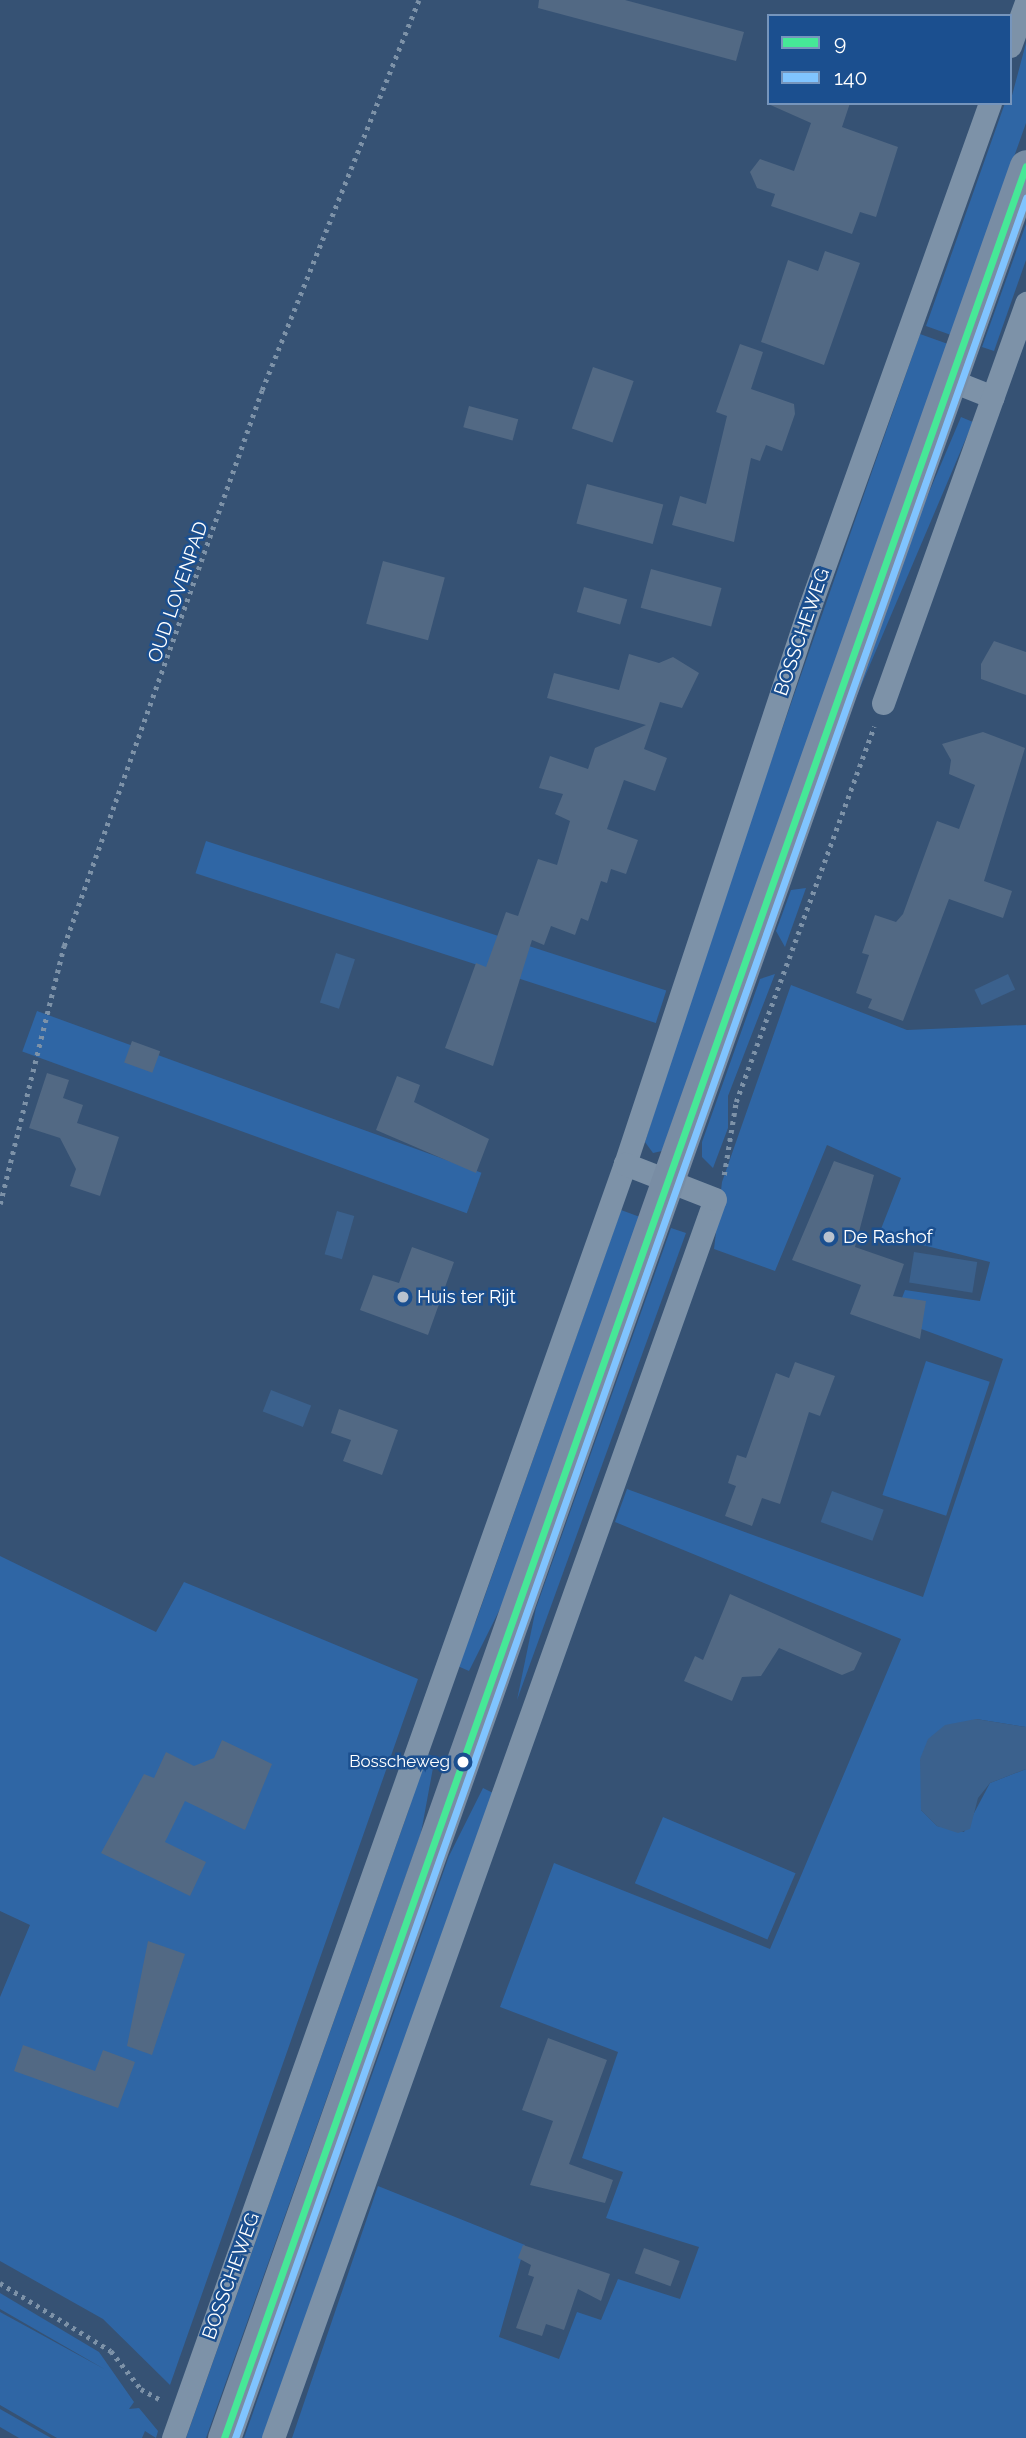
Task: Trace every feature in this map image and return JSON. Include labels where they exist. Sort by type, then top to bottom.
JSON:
[{"type":"main road","points":[[224,2438],[671,1180],[1026,166]]},
{"type":"street","points":[[1012,40],[1026,2]]},
{"type":"street","name":"BOSSCHEWEG","points":[[173,2438],[625,1164],[810,606],[989,105]]},
{"type":"street","points":[[883,703],[1026,303]]},
{"type":"street","points":[[950,380],[993,397]]},
{"type":"street","points":[[273,2438],[715,1199],[625,1164]]},
{"type":"path","name":"OUD LOVENPAD","points":[[0,1204],[8,1188],[25,1085],[65,946],[262,390],[419,0]]},
{"type":"path","points":[[715,1199],[732,1156],[736,1102],[883,703]]},
{"type":"path","points":[[0,2283],[111,2351],[141,2389],[183,2411]]},
{"type":"shaded area","points":[[1026,43],[1026,123],[951,335],[926,326],[1004,105],[1012,105]]},
{"type":"shaded area","points":[[1026,224],[1026,260],[994,351],[982,347]]},
{"type":"shaded area","points":[[920,334],[948,344],[662,1151],[653,1153],[645,1142],[705,950]]},
{"type":"shaded area","points":[[961,417],[973,422],[792,848],[780,843]]},
{"type":"shaded area","points":[[206,841],[666,991],[656,1023],[195,873]]},
{"type":"shaded area","points":[[806,888],[785,947],[776,931],[791,890]]},
{"type":"shaded area","points":[[336,953],[355,959],[339,1009],[320,1002]]},
{"type":"shaded area","points":[[775,974],[728,1096],[728,1128],[713,1168],[702,1157],[702,1142],[760,979]]},
{"type":"shaded area","points":[[1008,974],[1015,989],[982,1005],[974,990]]},
{"type":"shaded area","points":[[791,985],[907,1030],[1026,1025],[1026,1727],[976,1719],[921,1810],[937,1826],[964,1832],[990,1783],[1026,1769],[1026,2438],[292,2438],[378,2186],[525,2245],[499,2337],[559,2359],[577,2312],[601,2320],[618,2279],[680,2299],[699,2247],[606,2218],[623,2172],[582,2158],[618,2052],[500,2007],[554,1863],[770,1949],[901,1639],[615,1522],[627,1489],[923,1597],[1003,1359],[894,1319],[905,1290],[980,1301],[990,1262],[879,1234],[901,1178],[827,1145],[775,1271],[714,1249],[722,1182]]},
{"type":"shaded area","points":[[37,1011],[481,1173],[467,1213],[22,1051]]},
{"type":"shaded area","points":[[621,1210],[640,1217],[503,1603],[469,1671],[453,1664],[476,1621]]},
{"type":"shaded area","points":[[337,1211],[354,1216],[342,1259],[325,1254]]},
{"type":"shaded area","points":[[671,1228],[686,1233],[517,1700],[536,1608]]},
{"type":"shaded area","points":[[914,1252],[977,1262],[972,1293],[909,1283]]},
{"type":"shaded area","points":[[926,1361],[990,1382],[946,1516],[882,1495]]},
{"type":"shaded area","points":[[271,1390],[311,1405],[303,1427],[263,1411]]},
{"type":"shaded area","points":[[832,1491],[884,1510],[872,1541],[821,1522]]},
{"type":"shaded area","points":[[0,1556],[156,1632],[184,1582],[418,1679],[170,2385],[103,2319],[0,2261],[0,1997],[30,1925],[0,1911]]},
{"type":"shaded area","points":[[976,1719],[1026,1727],[1026,1769],[990,1783],[978,1798],[970,1829],[958,1833],[937,1826],[921,1810],[920,1759],[928,1739],[945,1725]]},
{"type":"shaded area","points":[[422,1752],[435,1757],[421,1833],[206,2438],[186,2438],[409,1809]]},
{"type":"shaded area","points":[[483,1788],[497,1795],[264,2438],[244,2438],[449,1856]]},
{"type":"shaded area","points":[[663,1817],[796,1873],[767,1940],[635,1883]]},
{"type":"shaded area","points":[[0,2293],[99,2352],[134,2402],[129,2409],[139,2408],[158,2431],[156,2438],[145,2431],[142,2438],[57,2438],[0,2405],[0,2312],[106,2370],[0,2309]]},
{"type":"shaded area","points":[[0,2409],[51,2438],[19,2438],[0,2427]]},
{"type":"building","points":[[539,0],[625,0],[744,32],[736,61],[538,8]]},
{"type":"building","points":[[770,105],[849,105],[842,127],[898,147],[876,217],[860,212],[852,234],[771,206],[775,194],[757,188],[750,172],[760,159],[794,171],[811,123]]},
{"type":"building","points":[[825,251],[860,263],[824,365],[761,342],[788,260],[818,271]]},
{"type":"building","points":[[740,344],[763,352],[751,389],[794,404],[795,414],[782,451],[766,445],[760,461],[751,458],[734,542],[672,525],[680,496],[706,504],[727,416],[716,412]]},
{"type":"building","points":[[593,367],[634,381],[612,442],[572,428]]},
{"type":"building","points":[[469,406],[518,419],[513,440],[463,427]]},
{"type":"building","points":[[587,484],[663,504],[653,544],[576,524]]},
{"type":"building","points":[[383,561],[445,578],[428,640],[366,624]]},
{"type":"building","points":[[651,569],[722,588],[711,627],[641,608]]},
{"type":"building","points":[[584,587],[627,599],[620,624],[577,612]]},
{"type":"building","points":[[994,641],[1026,652],[1026,695],[981,679],[981,664]]},
{"type":"building","points":[[629,654],[659,663],[673,657],[699,673],[682,708],[660,702],[644,749],[667,758],[655,791],[624,780],[607,829],[638,840],[626,874],[611,869],[607,883],[601,881],[588,921],[581,918],[575,935],[551,926],[544,945],[532,940],[493,1066],[445,1048],[476,963],[486,967],[506,912],[518,916],[538,859],[557,865],[570,821],[555,814],[563,794],[539,788],[550,756],[588,769],[595,748],[646,725],[547,698],[554,673],[619,690]]},
{"type":"building","points":[[983,732],[1025,748],[984,881],[1012,891],[1003,918],[949,899],[903,1021],[868,1008],[872,999],[856,993],[869,955],[862,953],[875,915],[896,922],[903,914],[937,821],[959,829],[975,785],[949,774],[951,760],[942,744]]},
{"type":"building","points":[[132,1041],[160,1051],[152,1073],[124,1063]]},
{"type":"building","points":[[47,1073],[69,1080],[63,1098],[83,1105],[77,1123],[119,1137],[100,1196],[70,1186],[76,1169],[60,1138],[29,1128]]},
{"type":"building","points":[[397,1076],[420,1085],[414,1102],[489,1139],[476,1173],[376,1130]]},
{"type":"building","name":"De Rashof","points":[[834,1161],[874,1175],[855,1247],[904,1264],[893,1296],[926,1301],[920,1339],[850,1314],[861,1285],[792,1260]]},
{"type":"building","name":"Huis ter Rijt","points":[[412,1247],[454,1262],[428,1335],[360,1310],[373,1275],[399,1283]]},
{"type":"building","points":[[795,1362],[835,1376],[820,1416],[809,1412],[780,1504],[762,1498],[752,1526],[725,1516],[736,1486],[728,1483],[737,1455],[746,1458],[776,1373],[789,1378]]},
{"type":"building","points":[[339,1409],[398,1430],[382,1475],[343,1461],[351,1440],[331,1433]]},
{"type":"building","points":[[730,1594],[862,1653],[854,1670],[842,1675],[779,1648],[761,1676],[742,1677],[732,1701],[684,1681],[695,1656],[703,1660]]},
{"type":"building","points":[[222,1740],[272,1764],[245,1830],[185,1801],[165,1842],[206,1862],[190,1896],[101,1853],[144,1774],[154,1778],[166,1752],[194,1766],[214,1758]]},
{"type":"building","points":[[148,1941],[185,1954],[152,2055],[127,2046]]},
{"type":"building","points":[[548,2038],[607,2060],[569,2164],[613,2180],[605,2203],[530,2185],[553,2121],[522,2110]]},
{"type":"building","points":[[23,2045],[95,2071],[103,2050],[135,2062],[118,2108],[14,2071]]},
{"type":"building","points":[[523,2245],[610,2274],[601,2301],[578,2289],[564,2330],[546,2324],[542,2336],[516,2328],[534,2277],[528,2275],[531,2265],[518,2258]]},
{"type":"building","points":[[644,2248],[680,2261],[670,2286],[635,2273]]},
{"type":"transit line","name":"9","points":[[224,2438],[1026,166]]},
{"type":"transit line","name":"140","points":[[235,2438],[1026,198]]},
{"type":"place","name":"De Rashof","points":[[829,1237]]},
{"type":"place","name":"Huis ter Rijt","points":[[403,1297]]},
{"type":"place","name":"Bosscheweg","points":[[463,1762]]}]
